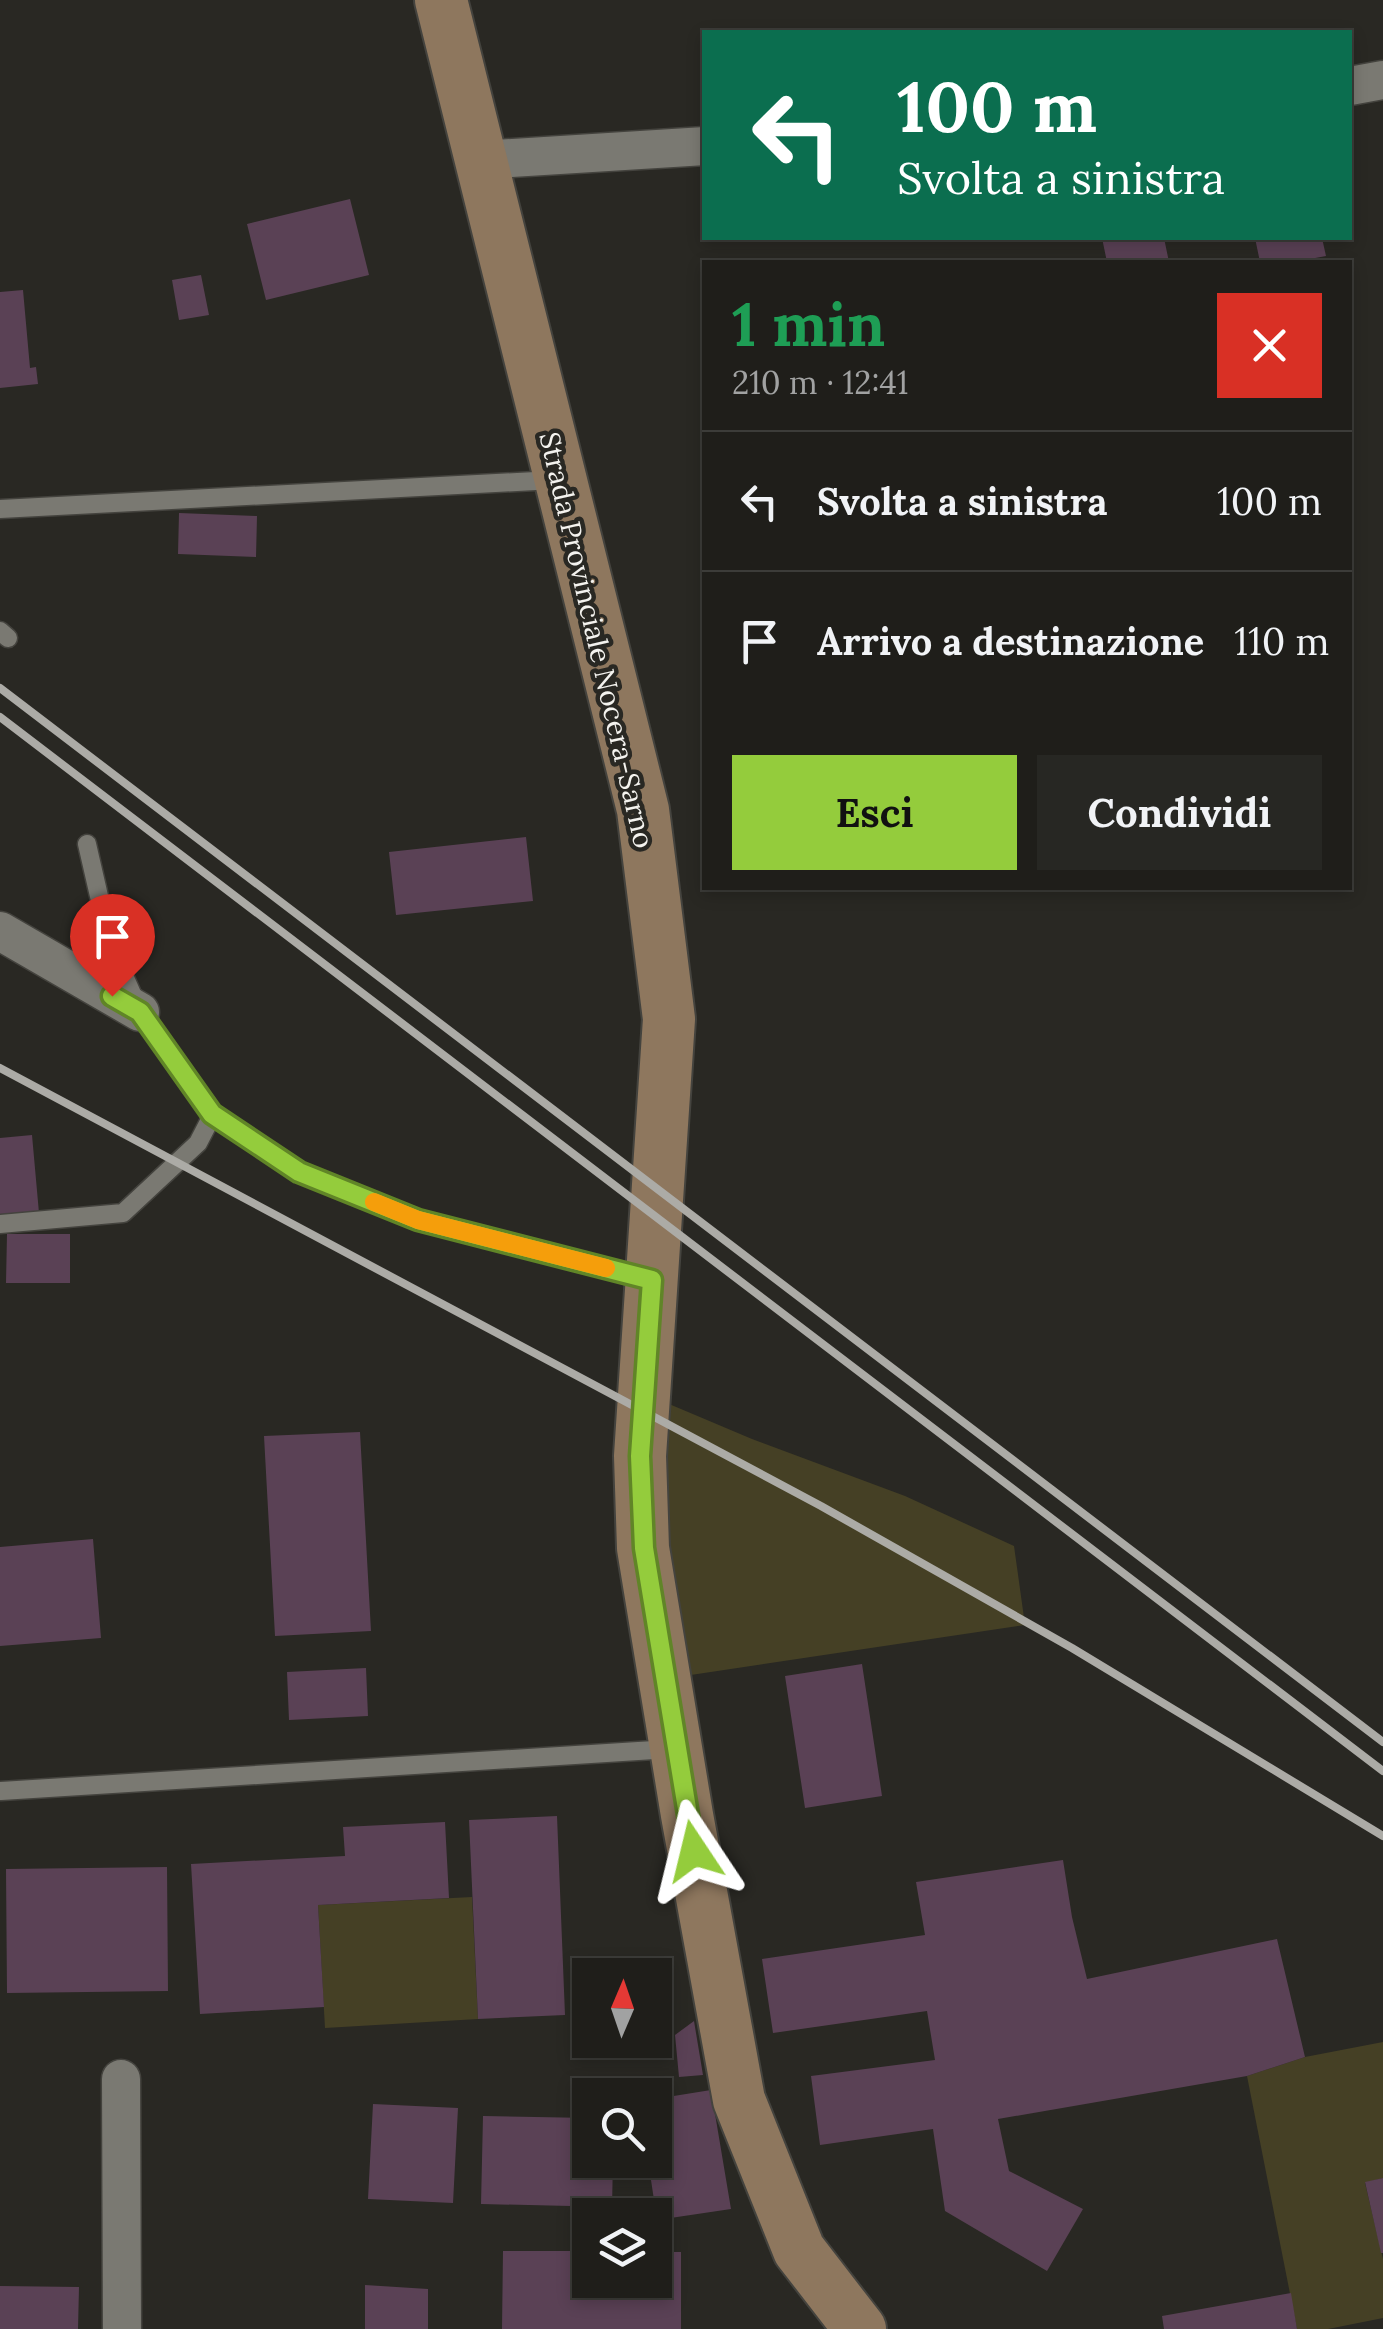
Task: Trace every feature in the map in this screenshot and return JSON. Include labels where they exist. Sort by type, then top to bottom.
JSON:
[{"type":"main road","name":"Strada Provinciale Nocera-Sarno","points":[[441,0],[644,810],[669,1019],[640,1456],[644,1548],[738,2100],[799,2250],[860,2329]]},
{"type":"street","points":[[1352,86],[1383,80]]},
{"type":"street","points":[[480,160],[702,146]]},
{"type":"street","points":[[0,931],[140,1012]]},
{"type":"street","points":[[121,2080],[122,2329]]},
{"type":"lane","points":[[0,509],[560,480]]},
{"type":"lane","points":[[87,844],[110,944],[140,1012],[212,1114],[299,1172],[418,1220],[652,1280]]},
{"type":"lane","points":[[0,1224],[123,1214],[198,1143],[212,1114]]},
{"type":"lane","points":[[1,1791],[676,1749]]},
{"type":"shaded area","points":[[643,1393],[905,1496],[1014,1546],[1025,1625],[664,1679]]},
{"type":"shaded area","points":[[472,1897],[478,2019],[325,2028],[318,1905]]},
{"type":"shaded area","points":[[1383,2042],[1383,2178],[1365,2183],[1383,2259],[1383,2318],[1328,2329],[1297,2329],[1247,2076],[1305,2057]]},
{"type":"building","points":[[350,199],[369,275],[266,300],[247,224]]},
{"type":"building","points":[[1102,240],[1164,240],[1169,260],[1107,260]]},
{"type":"building","points":[[1255,240],[1322,240],[1326,256],[1305,260],[1260,260]]},
{"type":"building","points":[[201,275],[209,315],[179,320],[172,280]]},
{"type":"building","points":[[23,290],[30,368],[36,367],[38,384],[0,388],[0,292]]},
{"type":"building","points":[[179,513],[257,516],[256,557],[178,554]]},
{"type":"building","points":[[526,837],[533,901],[396,915],[389,852]]},
{"type":"building","points":[[32,1135],[39,1213],[0,1217],[0,1138]]},
{"type":"building","points":[[7,1234],[70,1234],[70,1283],[6,1283]]},
{"type":"building","points":[[360,1432],[371,1631],[275,1636],[264,1436]]},
{"type":"building","points":[[93,1539],[101,1638],[0,1646],[0,1547]]},
{"type":"building","points":[[862,1664],[882,1796],[805,1808],[785,1676]]},
{"type":"building","points":[[366,1668],[368,1716],[289,1720],[287,1672]]},
{"type":"building","points":[[557,1816],[565,2015],[478,2019],[469,1820]]},
{"type":"building","points":[[445,1822],[449,1898],[318,1905],[324,2007],[200,2014],[191,1864],[345,1856],[343,1827]]},
{"type":"building","points":[[1063,1860],[1087,1979],[1277,1939],[1305,2057],[1247,2076],[998,2119],[1009,2171],[1083,2209],[1047,2271],[945,2211],[933,2129],[820,2145],[811,2076],[935,2060],[927,2011],[773,2033],[762,1959],[925,1935],[916,1882]]},
{"type":"building","points":[[167,1867],[168,1991],[7,1993],[6,1869]]},
{"type":"building","points":[[694,2021],[703,2075],[679,2077],[675,2035]]},
{"type":"building","points":[[711,2090],[731,2209],[672,2218],[672,2198],[654,2198],[651,2178],[672,2178],[672,2096]]},
{"type":"building","points":[[373,2104],[458,2108],[453,2203],[368,2199]]},
{"type":"building","points":[[483,2116],[572,2118],[572,2178],[613,2178],[612,2198],[572,2198],[572,2206],[481,2204]]},
{"type":"building","points":[[1383,2178],[1383,2253],[1381,2253],[1365,2182]]},
{"type":"building","points":[[503,2251],[572,2251],[572,2298],[672,2298],[672,2252],[681,2252],[681,2329],[502,2329]]},
{"type":"building","points":[[365,2285],[428,2289],[428,2329],[365,2329]]},
{"type":"building","points":[[0,2286],[79,2287],[78,2329],[0,2329]]},
{"type":"building","points":[[1291,2293],[1297,2329],[1164,2329],[1162,2316]]},
{"type":"railway","points":[[0,688],[1383,1742]]},
{"type":"railway","points":[[0,717],[1383,1771]]},
{"type":"railway","points":[[0,1068],[821,1506],[1072,1648],[1383,1836]]},
{"type":"slow traffic","points":[[374,1202],[418,1220],[606,1268]]},
{"type":"route","points":[[112,996],[140,1012],[212,1114],[299,1172],[418,1220],[652,1280],[640,1456],[644,1548],[694,1851]]}]
